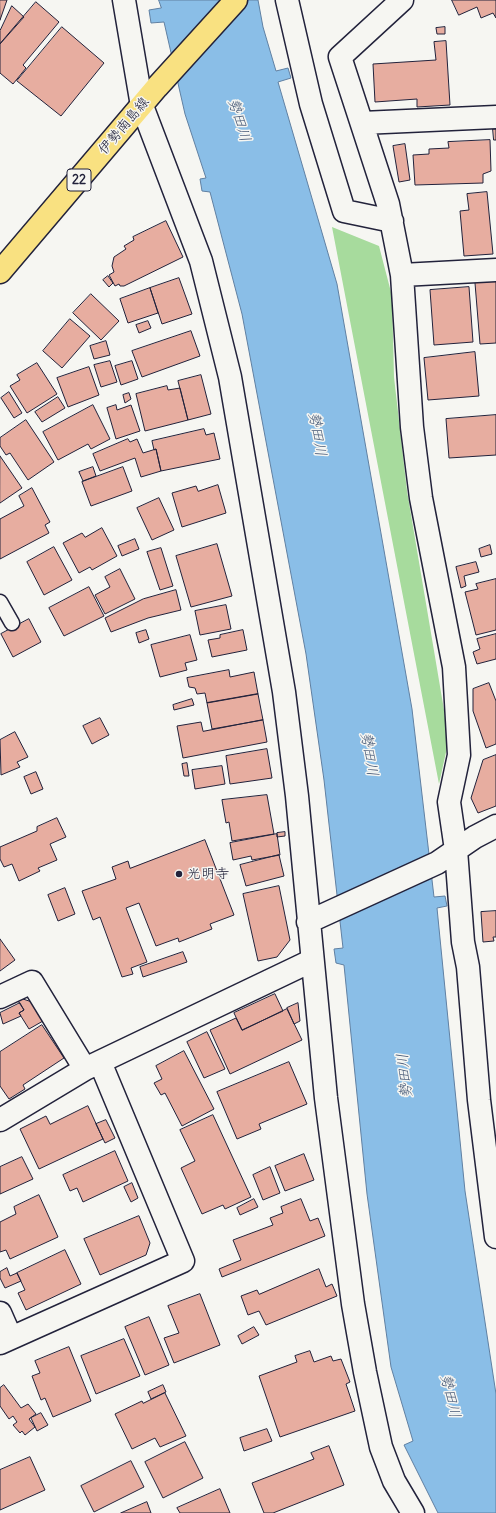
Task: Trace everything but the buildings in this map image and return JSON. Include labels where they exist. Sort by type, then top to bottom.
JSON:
[{"type":"main road","name":"伊勢南島線","points":[[0,272],[157,87],[236,0]]},
{"type":"street","points":[[124,0],[142,106],[201,261],[230,377],[284,692],[297,796],[317,918],[311,961],[326,1098],[353,1304],[365,1372],[381,1447],[394,1481],[413,1513]]},
{"type":"street","points":[[287,0],[311,104],[344,211],[392,221]]},
{"type":"street","points":[[402,0],[340,58],[362,123],[392,221],[402,275],[412,427],[421,498],[454,668],[459,755],[449,802],[456,850],[462,942],[468,967],[489,1121],[496,1237]]},
{"type":"street","points":[[362,123],[496,117]]},
{"type":"street","points":[[402,275],[496,270]]},
{"type":"street","points":[[317,918],[437,864],[456,850],[494,833]]},
{"type":"street","points":[[0,1120],[93,1066],[311,961]]},
{"type":"street","points":[[0,997],[32,982],[93,1066],[183,1261],[6,1341],[0,1313]]},
{"type":"lane","points":[[0,602],[12,623]]},
{"type":"green space","points":[[332,227],[379,246],[392,296],[394,377],[407,491],[444,710],[448,743],[439,784]]},
{"type":"water","name":"勢田川","points":[[159,0],[258,0],[263,27],[276,71],[288,68],[291,78],[278,82],[337,284],[412,709],[434,897],[445,896],[447,906],[437,908],[465,1191],[496,1394],[496,1513],[438,1513],[404,1445],[413,1441],[391,1367],[367,1194],[344,965],[336,963],[334,949],[343,948],[324,780],[306,654],[242,314],[210,192],[202,191],[200,179],[206,178],[185,114],[164,22],[151,23],[149,10],[161,8]]},
{"type":"place","name":"光明寺","points":[[179,874]]}]
